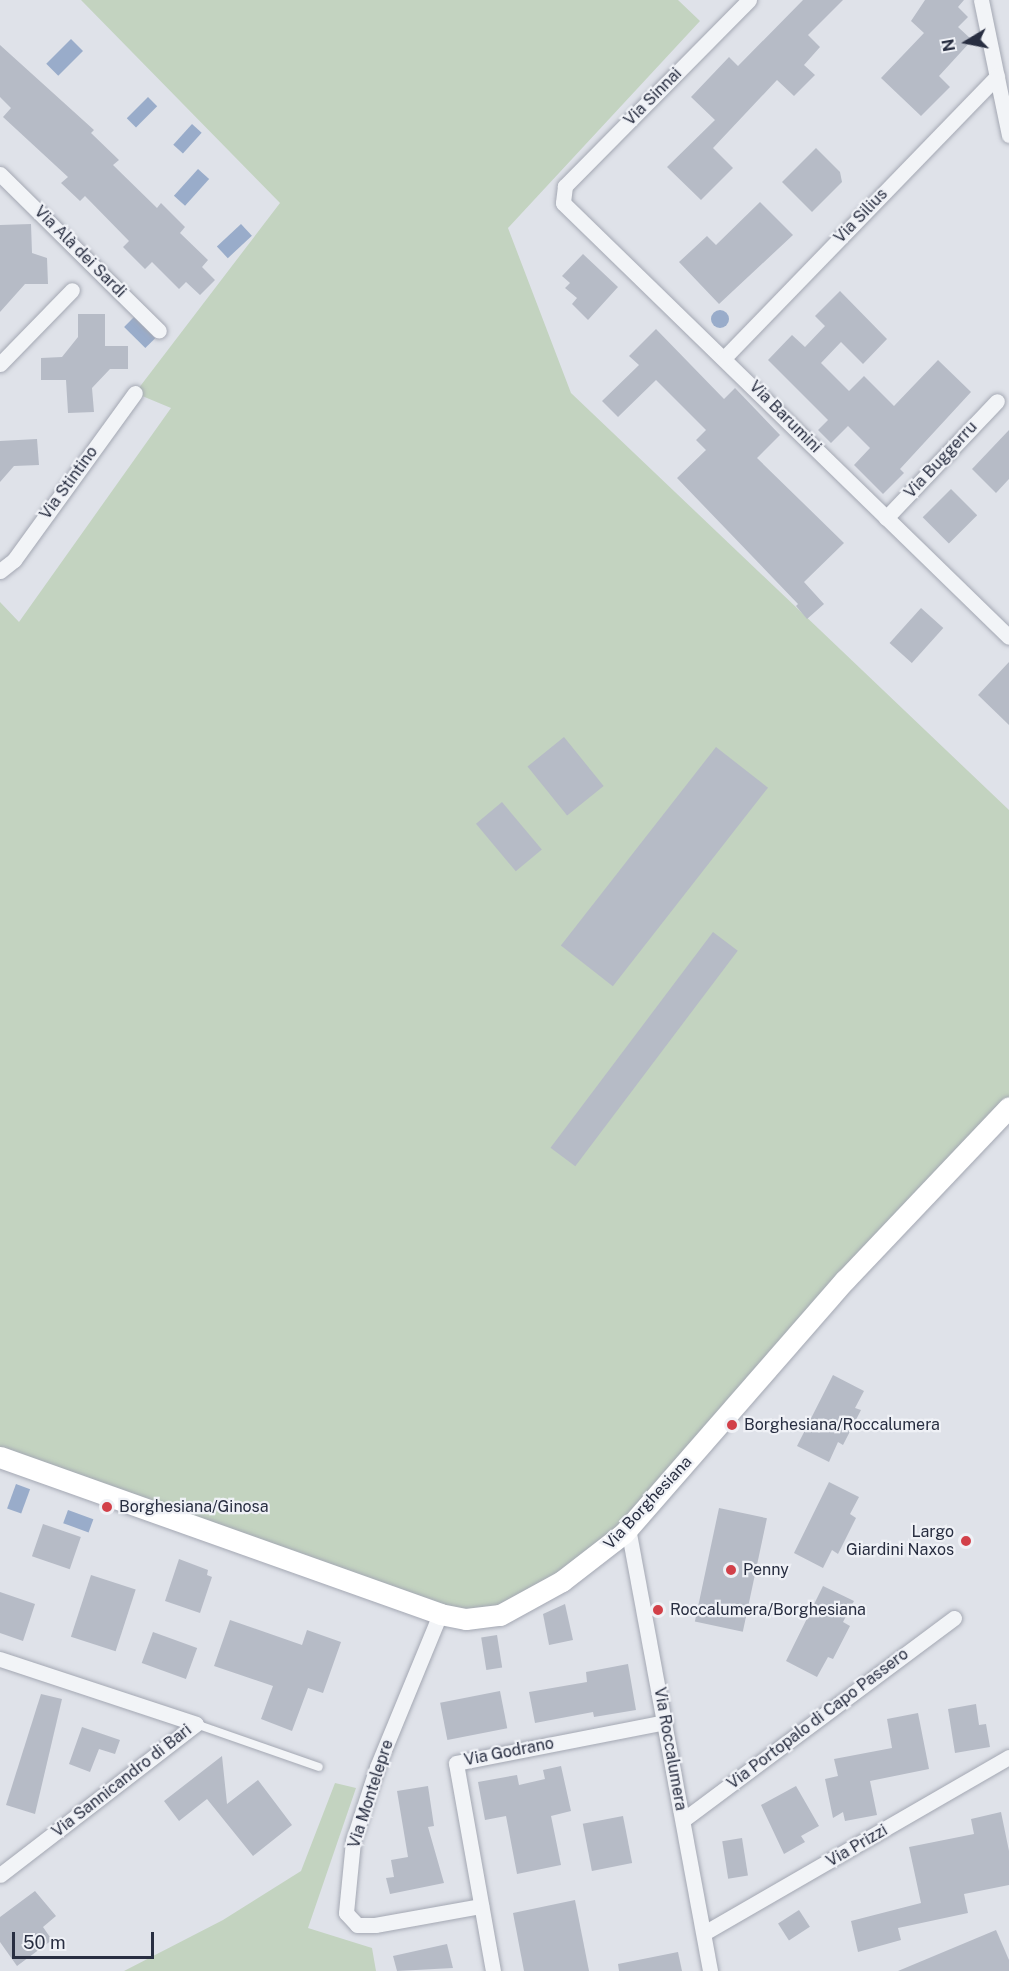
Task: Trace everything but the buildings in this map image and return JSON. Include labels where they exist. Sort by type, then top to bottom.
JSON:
[{"type":"street","name":"Via Sinnai","points":[[561,198],[565,186],[750,0]]},
{"type":"street","points":[[981,0],[1009,135]]},
{"type":"street","name":"Via Silius","points":[[725,357],[997,76]]},
{"type":"street","name":"Via Alà dei Sardi","points":[[0,174],[159,331]]},
{"type":"street","name":"Via Barumini","points":[[561,198],[567,208],[725,357],[1009,637]]},
{"type":"street","points":[[0,364],[72,290]]},
{"type":"street","name":"Via Stintino","points":[[0,571],[14,560],[135,393]]},
{"type":"street","name":"Via Buggerru","points":[[886,518],[997,401]]},
{"type":"street","name":"Via Borghesiana","points":[[0,1457],[440,1614],[474,1619],[513,1610],[581,1568],[628,1528],[845,1280],[1009,1107]]},
{"type":"street","name":"Via Roccalumera","points":[[628,1528],[710,1971]]},
{"type":"street","name":"Via Montelepre","points":[[440,1614],[377,1767],[353,1841],[345,1893],[346,1913],[357,1925],[375,1925],[481,1906]]},
{"type":"street","name":"Via Portopalo di Capo Passero","points":[[683,1820],[954,1618]]},
{"type":"street","name":"Via Sannicandro di Bari","points":[[0,1659],[196,1724]]},
{"type":"street","name":"Via Godrano","points":[[493,1971],[456,1762],[665,1722]]},
{"type":"street","name":"Via Sannicandro di Bari","points":[[0,1875],[196,1724]]},
{"type":"street","name":"Via Prizzi","points":[[704,1933],[1009,1756]]},
{"type":"lane","points":[[196,1724],[319,1767]]},
{"type":"green space","points":[[81,0],[678,0],[700,21],[508,228],[571,393],[1009,810],[1009,1098],[624,1533],[483,1619],[0,1457],[0,602],[19,622],[171,408],[135,393],[280,203]]},
{"type":"green space","points":[[335,1783],[356,1788],[308,1928],[372,1948],[376,1971],[124,1971],[223,1920],[301,1871]]},
{"type":"water","points":[[71,39],[83,51],[58,76],[46,64]]},
{"type":"water","points":[[148,97],[157,106],[136,127],[127,118]]},
{"type":"water","points":[[192,124],[202,133],[183,154],[173,145]]},
{"type":"water","points":[[198,169],[209,179],[185,206],[174,196]]},
{"type":"water","points":[[241,224],[252,236],[228,258],[217,247]]},
{"type":"water","points":[[716,310],[724,310],[729,315],[727,326],[716,328],[711,323],[711,315]]},
{"type":"water","points":[[134,317],[155,338],[145,348],[124,327]]},
{"type":"water","points":[[16,1484],[30,1489],[21,1514],[7,1508]]},
{"type":"water","points":[[68,1510],[93,1519],[89,1532],[63,1523]]},
{"type":"place","name":"Borghesiana/Roccalumera","points":[[732,1425]]},
{"type":"place","name":"Borghesiana/Ginosa","points":[[107,1507]]},
{"type":"place","name":"Largo Giardini Naxos","points":[[966,1541]]},
{"type":"place","name":"Penny","points":[[731,1570]]},
{"type":"place","name":"Roccalumera/Borghesiana","points":[[658,1610]]}]
